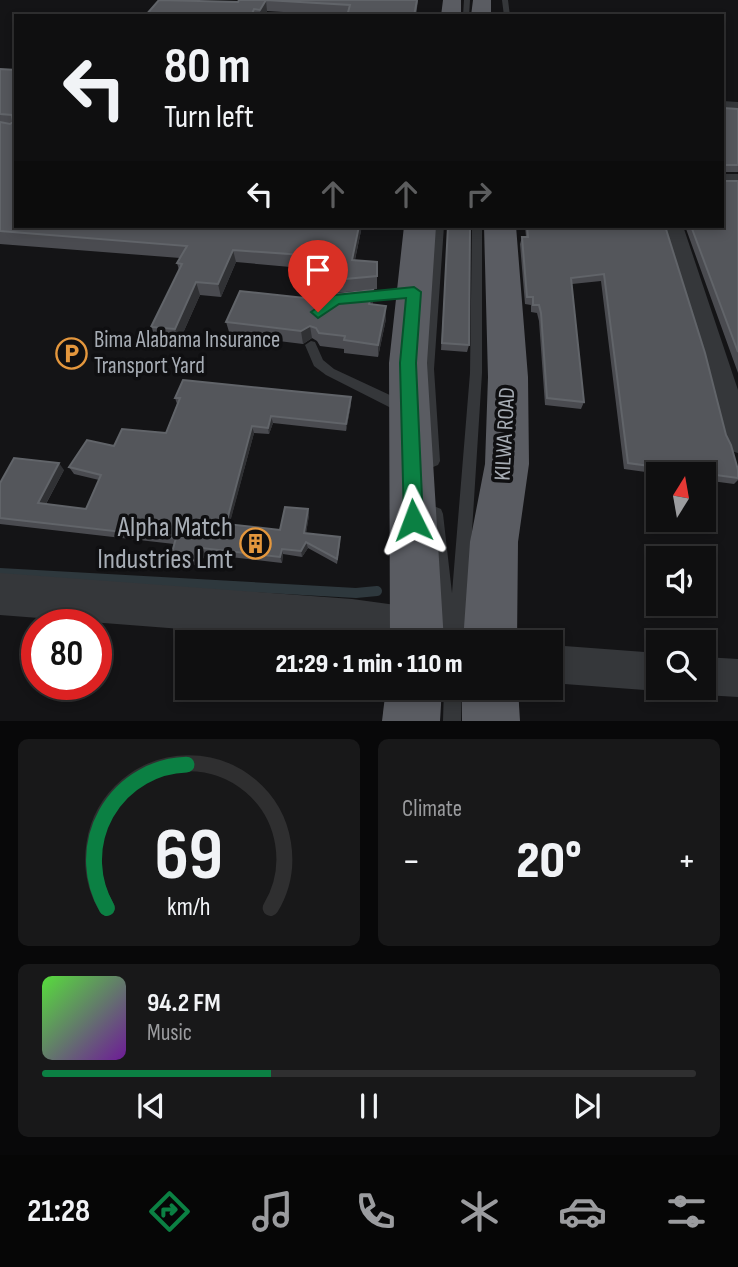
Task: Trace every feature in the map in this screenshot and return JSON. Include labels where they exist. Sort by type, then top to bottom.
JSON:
[{"type":"highway","points":[[420,228],[408,363],[408,411],[434,630]]},
{"type":"highway","name":"KILWA ROAD","points":[[490,630],[494,542],[507,464],[508,377],[500,228]]},
{"type":"highway","points":[[411,721],[413,700]]},
{"type":"highway","points":[[490,700],[491,721]]},
{"type":"street","points":[[673,228],[716,359],[738,441]]},
{"type":"street","points":[[0,594],[352,621],[394,630]]},
{"type":"street","points":[[563,665],[646,671]]},
{"type":"street","points":[[716,677],[738,678]]},
{"type":"lane","points":[[434,473],[428,369],[439,228]]},
{"type":"lane","points":[[438,630],[466,528],[476,373],[477,228]]},
{"type":"lane","points":[[344,298],[414,292]]},
{"type":"lane","points":[[311,345],[318,363],[330,372],[408,411]]},
{"type":"lane","points":[[435,499],[435,630]]},
{"type":"lane","points":[[452,721],[453,700]]},
{"type":"building","points":[[159,0],[266,0],[260,10],[254,9],[252,14],[147,14]]},
{"type":"building","points":[[266,0],[417,0],[414,14],[348,14],[350,5]]},
{"type":"building","points":[[0,69],[14,70],[14,228],[359,228],[352,260],[377,262],[377,276],[334,280],[308,299],[318,305],[338,294],[373,290],[369,304],[386,306],[378,345],[344,340],[345,336],[319,333],[316,328],[310,326],[301,331],[226,322],[240,291],[305,298],[317,256],[233,250],[218,284],[196,282],[175,329],[151,327],[182,264],[177,263],[187,246],[0,231],[0,122],[13,122],[12,115],[0,114]]},
{"type":"building","points":[[724,108],[738,109],[738,165],[725,165],[725,181],[738,181],[738,352],[692,228],[724,228]]},
{"type":"building","points":[[448,228],[470,228],[469,345],[442,343]]},
{"type":"building","points":[[527,228],[666,228],[705,353],[738,478],[716,475],[716,462],[646,462],[646,465],[628,463],[604,274],[571,278],[584,402],[547,398],[541,313],[539,305],[533,305],[533,297],[527,297],[522,237],[528,237]]},
{"type":"building","points":[[183,380],[351,397],[346,424],[271,416],[268,428],[252,426],[226,524],[280,530],[285,507],[308,509],[304,533],[340,537],[337,559],[306,542],[301,551],[282,549],[280,557],[202,548],[197,561],[171,556],[176,538],[0,518],[0,483],[14,458],[59,463],[38,503],[86,509],[101,475],[69,467],[87,440],[114,446],[122,429],[166,433],[180,398],[175,398]]},
{"type":"waterway","points":[[0,573],[356,593],[377,591]]},
{"type":"place","name":"Bima Alabama Insurance Transport Yard","points":[[71,353]]},
{"type":"place","name":"Alpha Match Industries Lmt","points":[[256,543]]},
{"type":"route","points":[[318,312],[326,304],[352,296],[414,292],[408,363],[413,520]]}]
